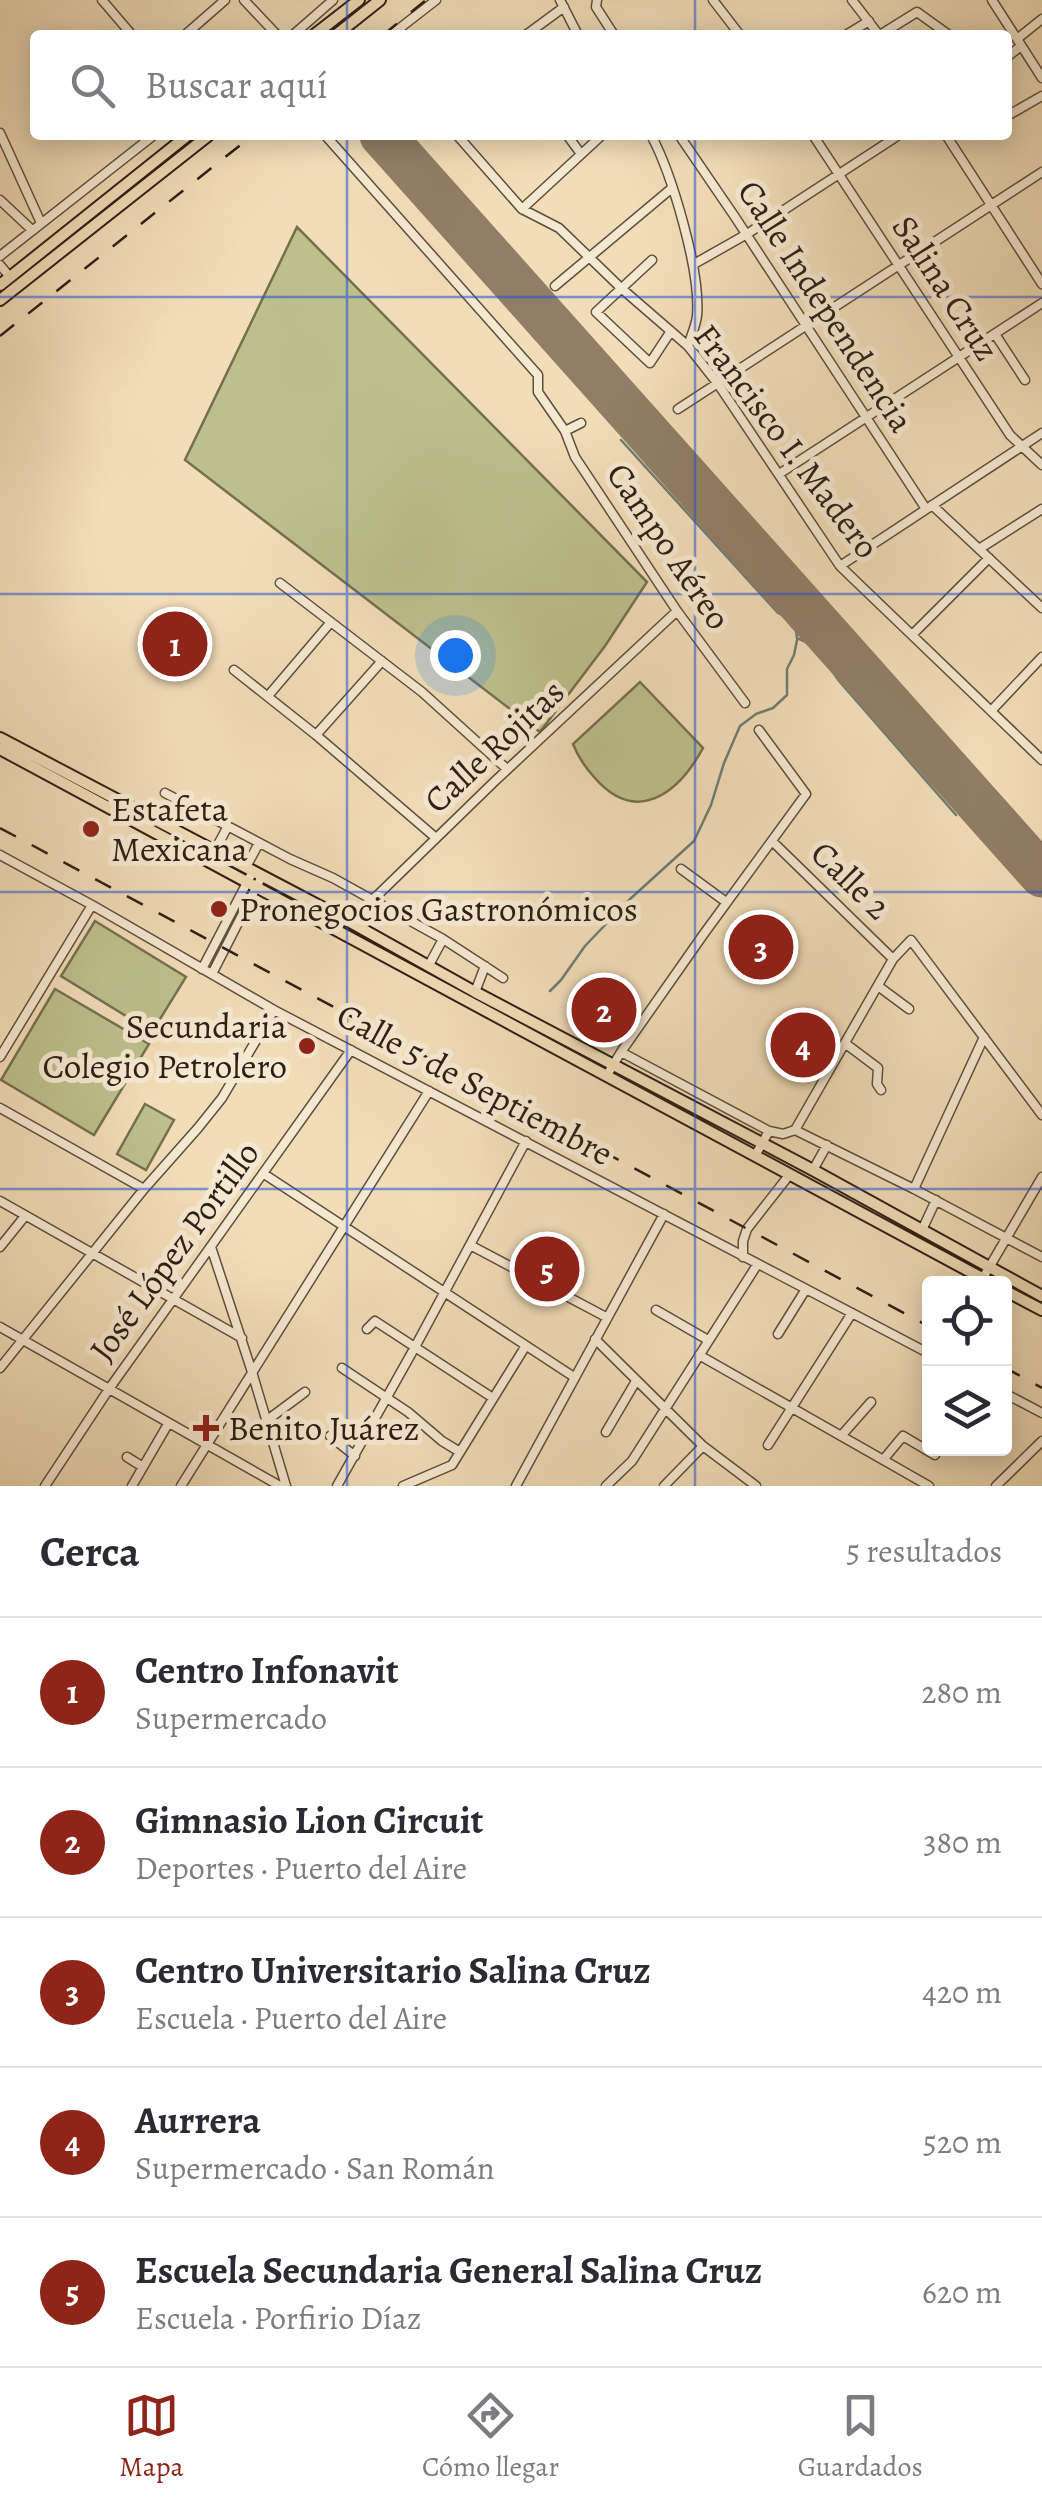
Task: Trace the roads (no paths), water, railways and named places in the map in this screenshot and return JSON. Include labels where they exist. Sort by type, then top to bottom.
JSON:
[{"type":"main road","points":[[320,30],[358,0]]},
{"type":"main road","points":[[342,30],[380,0]]},
{"type":"main road","points":[[0,285],[182,140]]},
{"type":"main road","points":[[0,300],[204,140]]},
{"type":"main road","points":[[0,738],[214,852],[253,877],[350,922],[755,1156],[979,1276]]},
{"type":"main road","points":[[0,749],[253,877],[610,1070],[813,1170],[1042,1296]]},
{"type":"main road","points":[[1012,1294],[1042,1310]]},
{"type":"street","points":[[102,0],[128,30]]},
{"type":"street","points":[[191,30],[224,0]]},
{"type":"street","points":[[244,0],[272,30]]},
{"type":"street","points":[[299,30],[333,0]]},
{"type":"street","points":[[397,30],[436,0]]},
{"type":"street","points":[[713,0],[736,30]]},
{"type":"street","points":[[852,0],[875,30]]},
{"type":"street","points":[[992,0],[1011,30]]},
{"type":"street","points":[[596,2],[611,30]]},
{"type":"street","points":[[532,30],[562,3],[576,30]]},
{"type":"street","points":[[887,30],[917,12],[941,30]]},
{"type":"street","points":[[1012,51],[1042,19]]},
{"type":"street","points":[[854,30],[868,21]]},
{"type":"street","points":[[266,30],[269,27]]},
{"type":"street","points":[[1012,31],[1042,78]]},
{"type":"street","points":[[1012,113],[1042,96]]},
{"type":"street","points":[[0,133],[40,223]]},
{"type":"street","points":[[0,256],[148,140]]},
{"type":"street","name":"Campo Aéreo","points":[[328,140],[538,375],[538,392],[565,431],[575,456],[745,704]]},
{"type":"street","name":"Francisco I. Madero","points":[[462,140],[522,209],[551,222],[688,346],[718,384],[840,566],[1042,760]]},
{"type":"street","points":[[571,140],[581,154]]},
{"type":"street","points":[[522,209],[596,140]]},
{"type":"street","points":[[653,140],[694,264],[697,317],[688,346]]},
{"type":"street","name":"Calle Independencia","points":[[687,140],[929,507],[1042,608]]},
{"type":"street","name":"Salina Cruz","points":[[816,140],[1010,435],[1042,465]]},
{"type":"street","points":[[694,264],[893,140]]},
{"type":"street","points":[[949,140],[1042,284]]},
{"type":"street","points":[[678,409],[1042,172]]},
{"type":"street","points":[[86,188],[100,206]]},
{"type":"street","points":[[554,286],[672,188]]},
{"type":"street","points":[[0,200],[32,230]]},
{"type":"street","points":[[652,260],[596,312],[647,362],[652,362],[671,330]]},
{"type":"street","points":[[0,264],[10,277]]},
{"type":"street","points":[[778,474],[1042,303]]},
{"type":"street","points":[[995,334],[1025,380]]},
{"type":"street","points":[[565,431],[582,423]]},
{"type":"street","points":[[840,566],[1042,434]]},
{"type":"street","points":[[979,549],[1042,510]]},
{"type":"street","points":[[912,634],[989,558]]},
{"type":"street","points":[[280,583],[422,692],[508,769]]},
{"type":"street","name":"Calle Rojitas","points":[[350,922],[678,611]]},
{"type":"street","points":[[268,696],[331,622]]},
{"type":"street","points":[[990,710],[1042,658]]},
{"type":"street","points":[[316,736],[382,662]]},
{"type":"street","points":[[234,670],[436,838]]},
{"type":"street","points":[[610,1070],[806,794],[759,730]]},
{"type":"street","points":[[165,793],[333,878],[504,978]]},
{"type":"street","points":[[214,852],[228,826]]},
{"type":"street","name":"Calle 2","points":[[772,841],[892,959]]},
{"type":"street","points":[[207,971],[253,877],[260,843]]},
{"type":"street","name":"Calle 5 de Septiembre","points":[[0,855],[274,1010],[922,1350]]},
{"type":"street","points":[[681,869],[726,902]]},
{"type":"street","points":[[0,1057],[92,905]]},
{"type":"street","points":[[429,966],[442,939]]},
{"type":"street","points":[[621,1052],[769,1131],[783,1134],[795,1130],[892,959],[911,940],[1042,1116]]},
{"type":"street","points":[[475,992],[484,966]]},
{"type":"street","points":[[878,986],[909,1010]]},
{"type":"street","points":[[0,1368],[222,1098],[274,1010]]},
{"type":"street","points":[[914,1189],[984,1037]]},
{"type":"street","points":[[846,1044],[878,1068],[877,1084],[882,1090]]},
{"type":"street","name":"José López Portillo","points":[[44,1486],[109,1388],[351,1050]]},
{"type":"street","points":[[182,1486],[429,1091]]},
{"type":"street","points":[[0,1108],[144,1189]]},
{"type":"street","points":[[795,1130],[1042,1257]]},
{"type":"street","points":[[755,1156],[769,1131]]},
{"type":"street","points":[[352,1486],[339,1482],[526,1141]]},
{"type":"street","points":[[813,1170],[827,1145]]},
{"type":"street","points":[[264,1174],[574,1376]]},
{"type":"street","points":[[743,1257],[747,1229],[790,1174]]},
{"type":"street","points":[[989,1276],[1005,1238],[1042,1177]]},
{"type":"street","points":[[922,1230],[936,1200]]},
{"type":"street","points":[[0,1201],[242,1338]]},
{"type":"street","points":[[516,1486],[664,1214]]},
{"type":"street","points":[[0,1247],[25,1216]]},
{"type":"street","points":[[470,1245],[606,1317]]},
{"type":"street","points":[[211,1246],[242,1338],[283,1486]]},
{"type":"street","points":[[606,1486],[632,1461],[757,1265]]},
{"type":"street","points":[[778,1334],[806,1289]]},
{"type":"street","points":[[656,1310],[708,1340]]},
{"type":"street","points":[[768,1445],[852,1313]]},
{"type":"street","points":[[368,1329],[375,1321],[493,1398]]},
{"type":"street","points":[[0,1327],[283,1486]]},
{"type":"street","points":[[595,1339],[664,1410],[749,1484]]},
{"type":"street","points":[[403,1486],[452,1466],[526,1346]]},
{"type":"street","points":[[699,1356],[929,1486]]},
{"type":"street","points":[[342,1368],[460,1452]]},
{"type":"street","points":[[606,1432],[636,1381]]},
{"type":"street","points":[[266,1421],[304,1392]]},
{"type":"street","points":[[1012,1398],[1042,1413]]},
{"type":"street","points":[[841,1436],[871,1402]]},
{"type":"street","points":[[132,1486],[168,1424]]},
{"type":"street","points":[[330,1436],[354,1456]]},
{"type":"street","points":[[883,1460],[902,1436],[922,1448]]},
{"type":"street","points":[[996,1486],[1042,1441]]},
{"type":"street","points":[[664,1486],[703,1446]]},
{"type":"street","points":[[127,1458],[143,1467]]},
{"type":"waterway","points":[[621,440],[778,613],[795,622],[797,638],[822,649],[839,681],[956,815]]},
{"type":"waterway","points":[[550,991],[585,946],[630,899],[694,841],[740,726],[773,708],[787,695],[787,669],[797,640]]},
{"type":"railway","points":[[389,30],[426,0]]},
{"type":"railway","points":[[0,336],[247,140]]},
{"type":"railway","points":[[0,828],[922,1323]]},
{"type":"railway","points":[[1012,1371],[1042,1388]]},
{"type":"place","name":"Centro Infonavit","points":[[175,644]]},
{"type":"place","name":"Estafeta Mexicana","points":[[91,829]]},
{"type":"place","name":"Pronegocios Gastronómicos","points":[[219,909]]},
{"type":"place","name":"Centro Universitario Salina Cruz","points":[[761,947]]},
{"type":"place","name":"Gimnasio Lion Circuit","points":[[604,1010]]},
{"type":"place","name":"Aurrera","points":[[803,1045]]},
{"type":"place","name":"Secundaria Colegio Petrolero","points":[[307,1046]]},
{"type":"place","name":"Escuela Secundaria General Salina Cruz","points":[[547,1269]]},
{"type":"place","name":"Benito Juárez","points":[[206,1428]]}]
